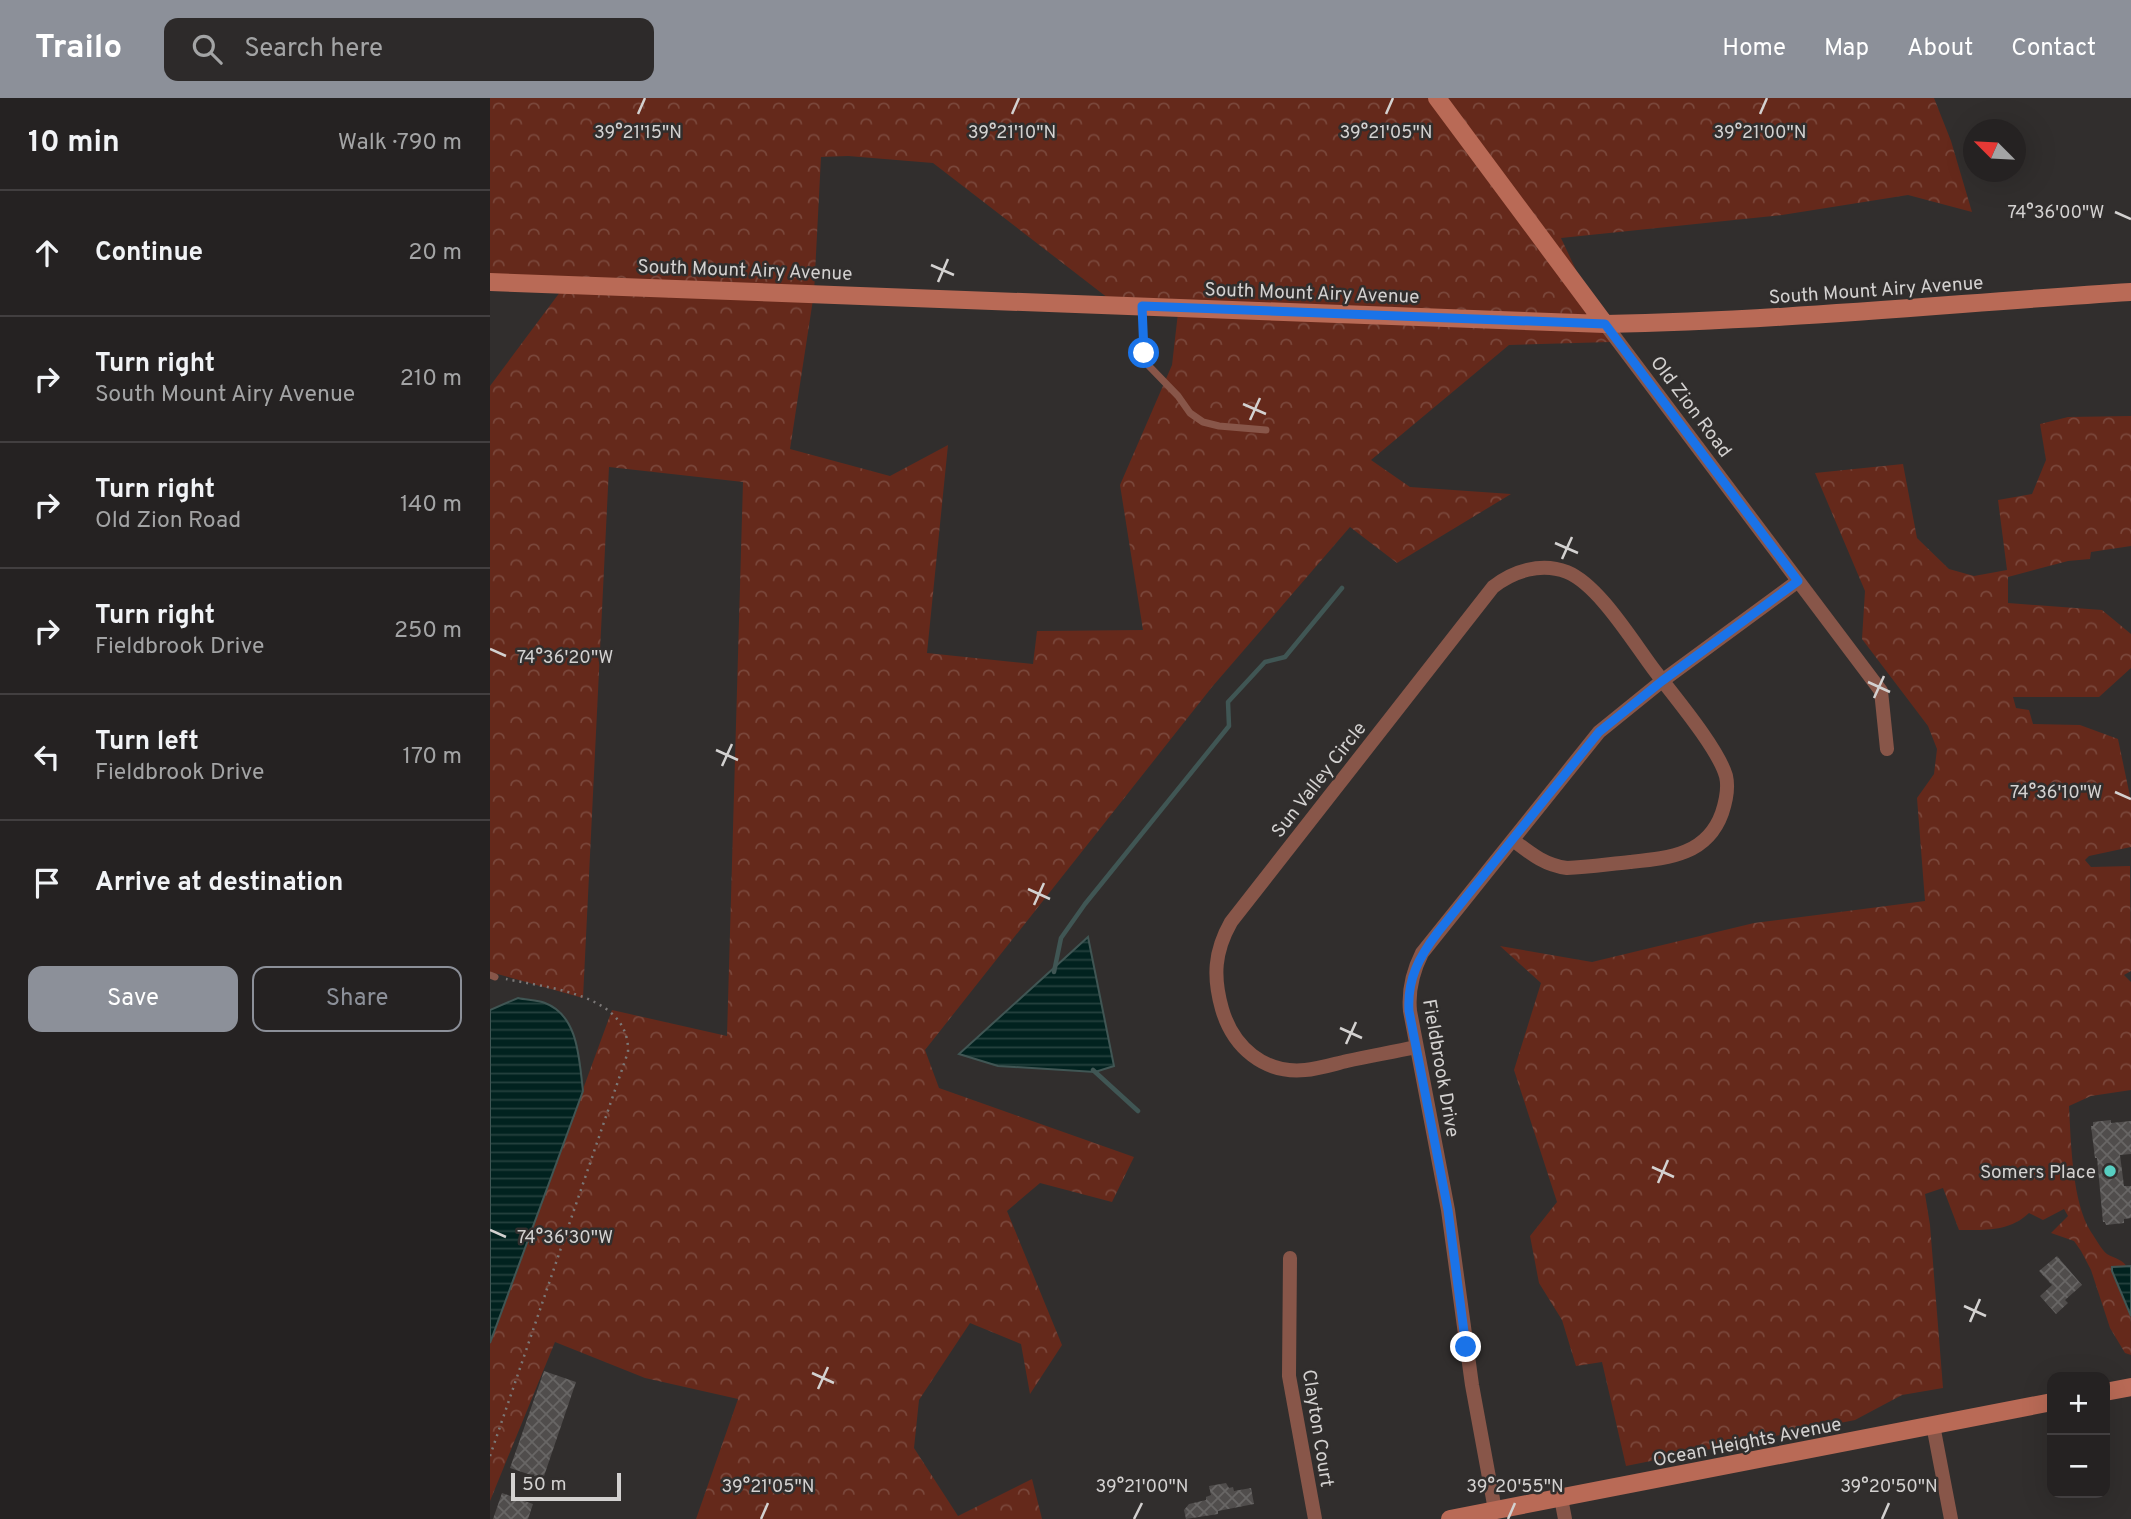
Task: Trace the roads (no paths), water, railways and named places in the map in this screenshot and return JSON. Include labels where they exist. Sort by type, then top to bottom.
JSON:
[{"type":"street","name":"Old Zion Road","points":[[1437,98],[1881,691],[1887,749]]},
{"type":"street","name":"South Mount Airy Avenue","points":[[490,282],[1605,324],[1846,314],[2131,292]]},
{"type":"street","name":"Sun Valley Circle","points":[[1416,1047],[1305,1070],[1282,1069],[1260,1062],[1245,1051],[1233,1037],[1224,1018],[1216,989],[1217,954],[1221,939],[1231,922],[1493,587],[1507,576],[1524,570],[1552,568],[1579,578],[1603,602],[1709,744],[1726,776],[1728,792],[1718,822],[1709,834],[1699,844],[1672,857],[1567,868],[1553,867],[1513,840]]},
{"type":"street","name":"Fieldbrook Drive","points":[[1495,1510],[1472,1385],[1448,1210],[1416,1047],[1409,1002],[1410,985],[1419,960],[1599,732],[1662,681],[1798,581]]},
{"type":"street","name":"Clayton Court","points":[[1290,1258],[1289,1376],[1315,1519]]},
{"type":"street","points":[[2110,1391],[2131,1387]]},
{"type":"street","name":"Ocean Heights Avenue","points":[[1450,1519],[2047,1403]]},
{"type":"street","points":[[1933,1425],[1951,1519]]},
{"type":"street","points":[[1561,1499],[1565,1519]]},
{"type":"lane","points":[[1142,306],[1144,353],[1149,366],[1178,396],[1190,413],[1203,422],[1219,426],[1266,430]]},
{"type":"water","points":[[1088,937],[1114,1066],[1095,1072],[998,1066],[959,1054]]},
{"type":"water","points":[[518,998],[545,1003],[565,1018],[575,1040],[583,1091],[490,1343],[490,1010]]},
{"type":"water","points":[[2131,1266],[2131,1316],[2112,1267]]},
{"type":"waterway","points":[[1054,972],[1061,938],[1085,904],[1229,726],[1228,702],[1265,662],[1285,657],[1342,588]]},
{"type":"waterway","points":[[1093,1070],[1138,1111]]},
{"type":"place","name":"Somers Place","points":[[2110,1171]]}]
